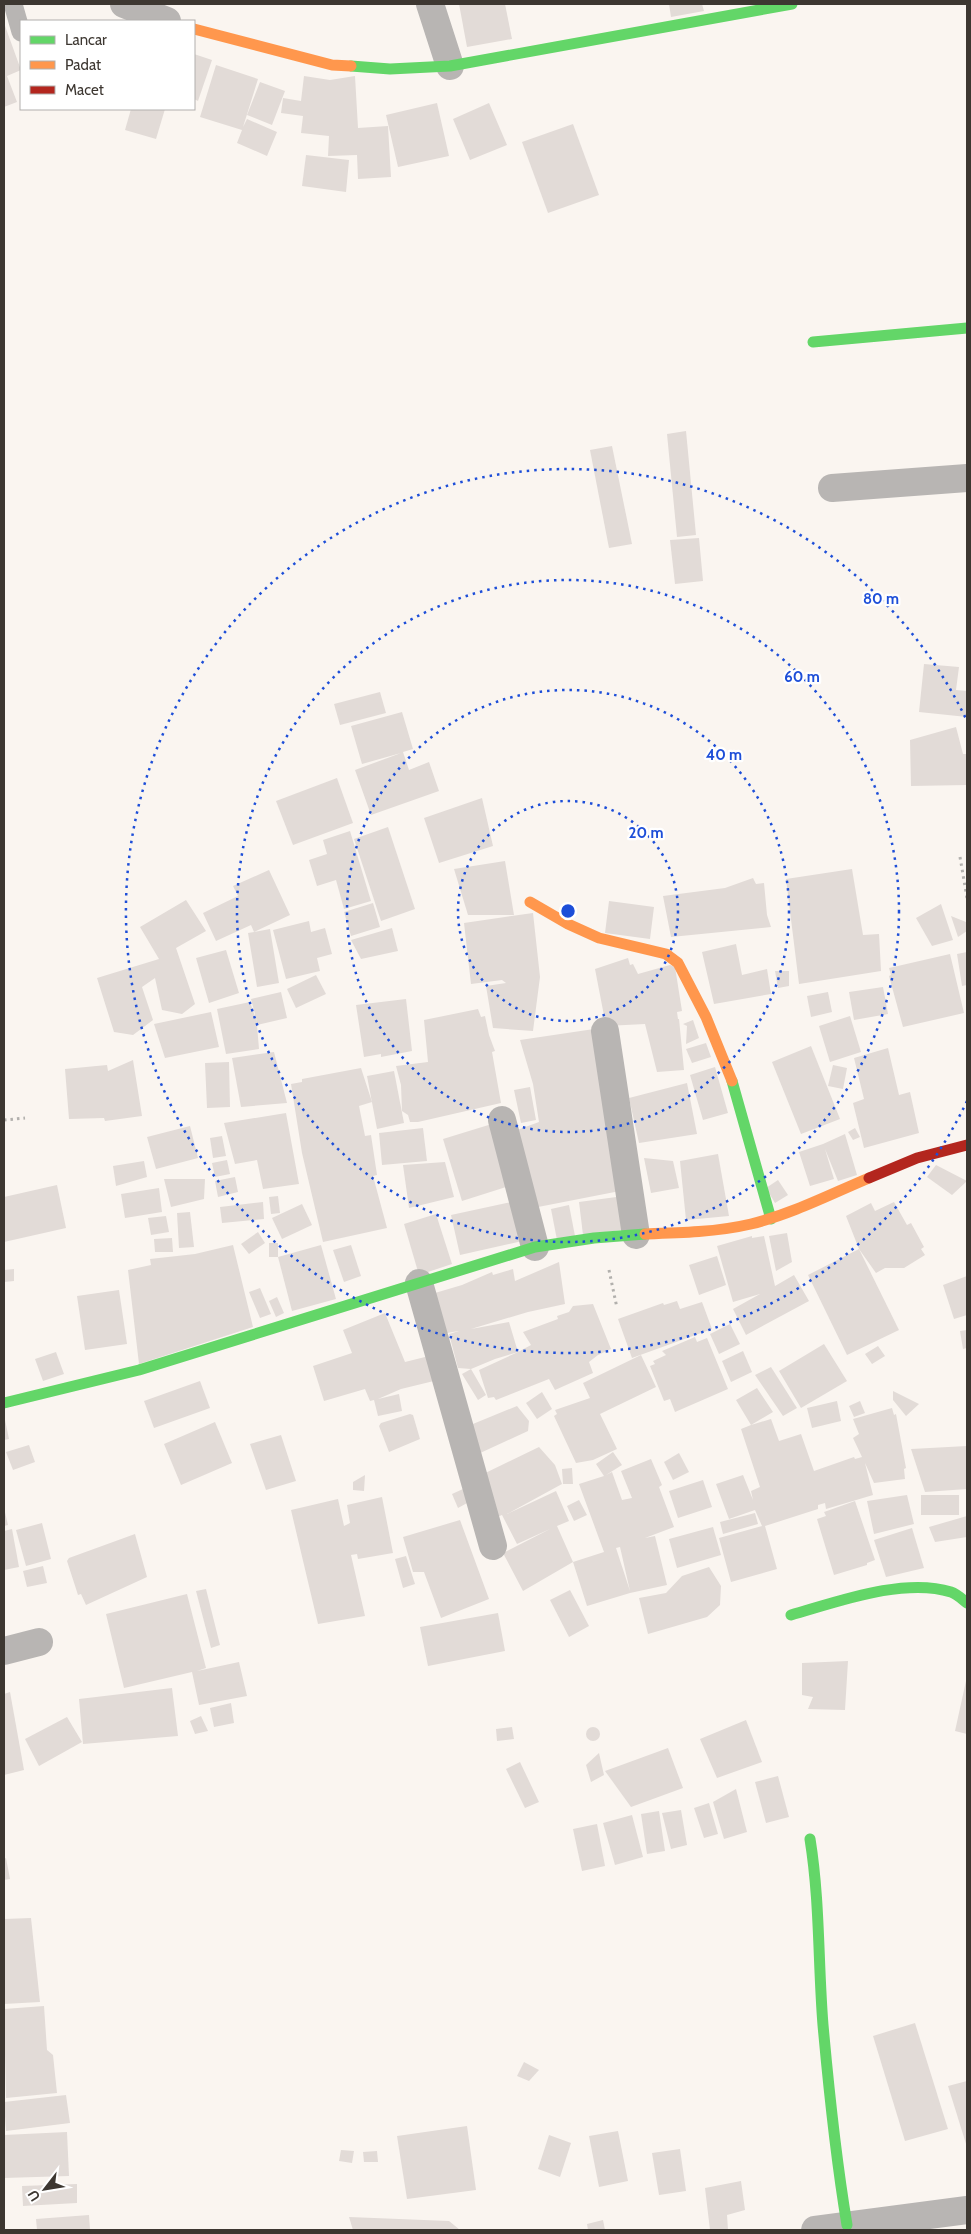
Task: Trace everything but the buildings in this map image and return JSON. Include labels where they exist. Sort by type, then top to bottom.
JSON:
[{"type":"street","points":[[124,4],[164,20]]},
{"type":"street","points":[[430,4],[450,66]]},
{"type":"street","points":[[195,29],[332,65],[390,69],[450,66],[792,4]]},
{"type":"street","points":[[813,342],[967,328]]},
{"type":"street","points":[[832,488],[967,478]]},
{"type":"street","points":[[530,902],[568,924],[599,938],[666,954],[678,963],[706,1016],[729,1071],[771,1219]]},
{"type":"street","points":[[605,1031],[636,1235]]},
{"type":"street","points":[[502,1120],[535,1246]]},
{"type":"street","points":[[4,1402],[138,1370],[535,1246],[603,1237],[664,1235],[718,1229],[771,1219],[908,1162],[950,1148],[967,1145]]},
{"type":"street","points":[[419,1283],[493,1546]]},
{"type":"street","points":[[791,1615],[874,1592],[902,1590],[941,1590],[961,1595],[967,1603]]},
{"type":"street","points":[[4,1651],[39,1642]]},
{"type":"street","points":[[810,1839],[815,1871],[822,2024],[839,2176],[847,2225]]},
{"type":"street","points":[[815,2230],[967,2210]]},
{"type":"lane","points":[[13,4],[20,28]]},
{"type":"path","points":[[960,857],[967,898]]},
{"type":"path","points":[[4,1120],[25,1118]]},
{"type":"path","points":[[603,1237],[617,1308]]},
{"type":"traffic: fast","points":[[351,66],[390,69],[450,66],[792,4]]},
{"type":"traffic: fast","points":[[813,342],[967,328]]},
{"type":"traffic: fast","points":[[732,1081],[771,1219]]},
{"type":"traffic: fast","points":[[4,1403],[139,1370],[535,1247],[594,1238],[645,1234]]},
{"type":"traffic: fast","points":[[791,1615],[849,1598],[892,1589],[913,1587],[933,1588],[951,1592],[967,1603]]},
{"type":"traffic: fast","points":[[810,1839],[816,1886],[825,2050],[836,2150],[847,2225]]},
{"type":"traffic: slow","points":[[195,29],[332,65],[351,66]]},
{"type":"traffic: slow","points":[[530,902],[568,924],[599,938],[666,954],[678,963],[706,1017],[732,1081]]},
{"type":"traffic: slow","points":[[645,1234],[685,1233],[751,1224],[796,1209],[869,1178]]},
{"type":"traffic: jam","points":[[869,1178],[917,1158],[967,1145]]}]
